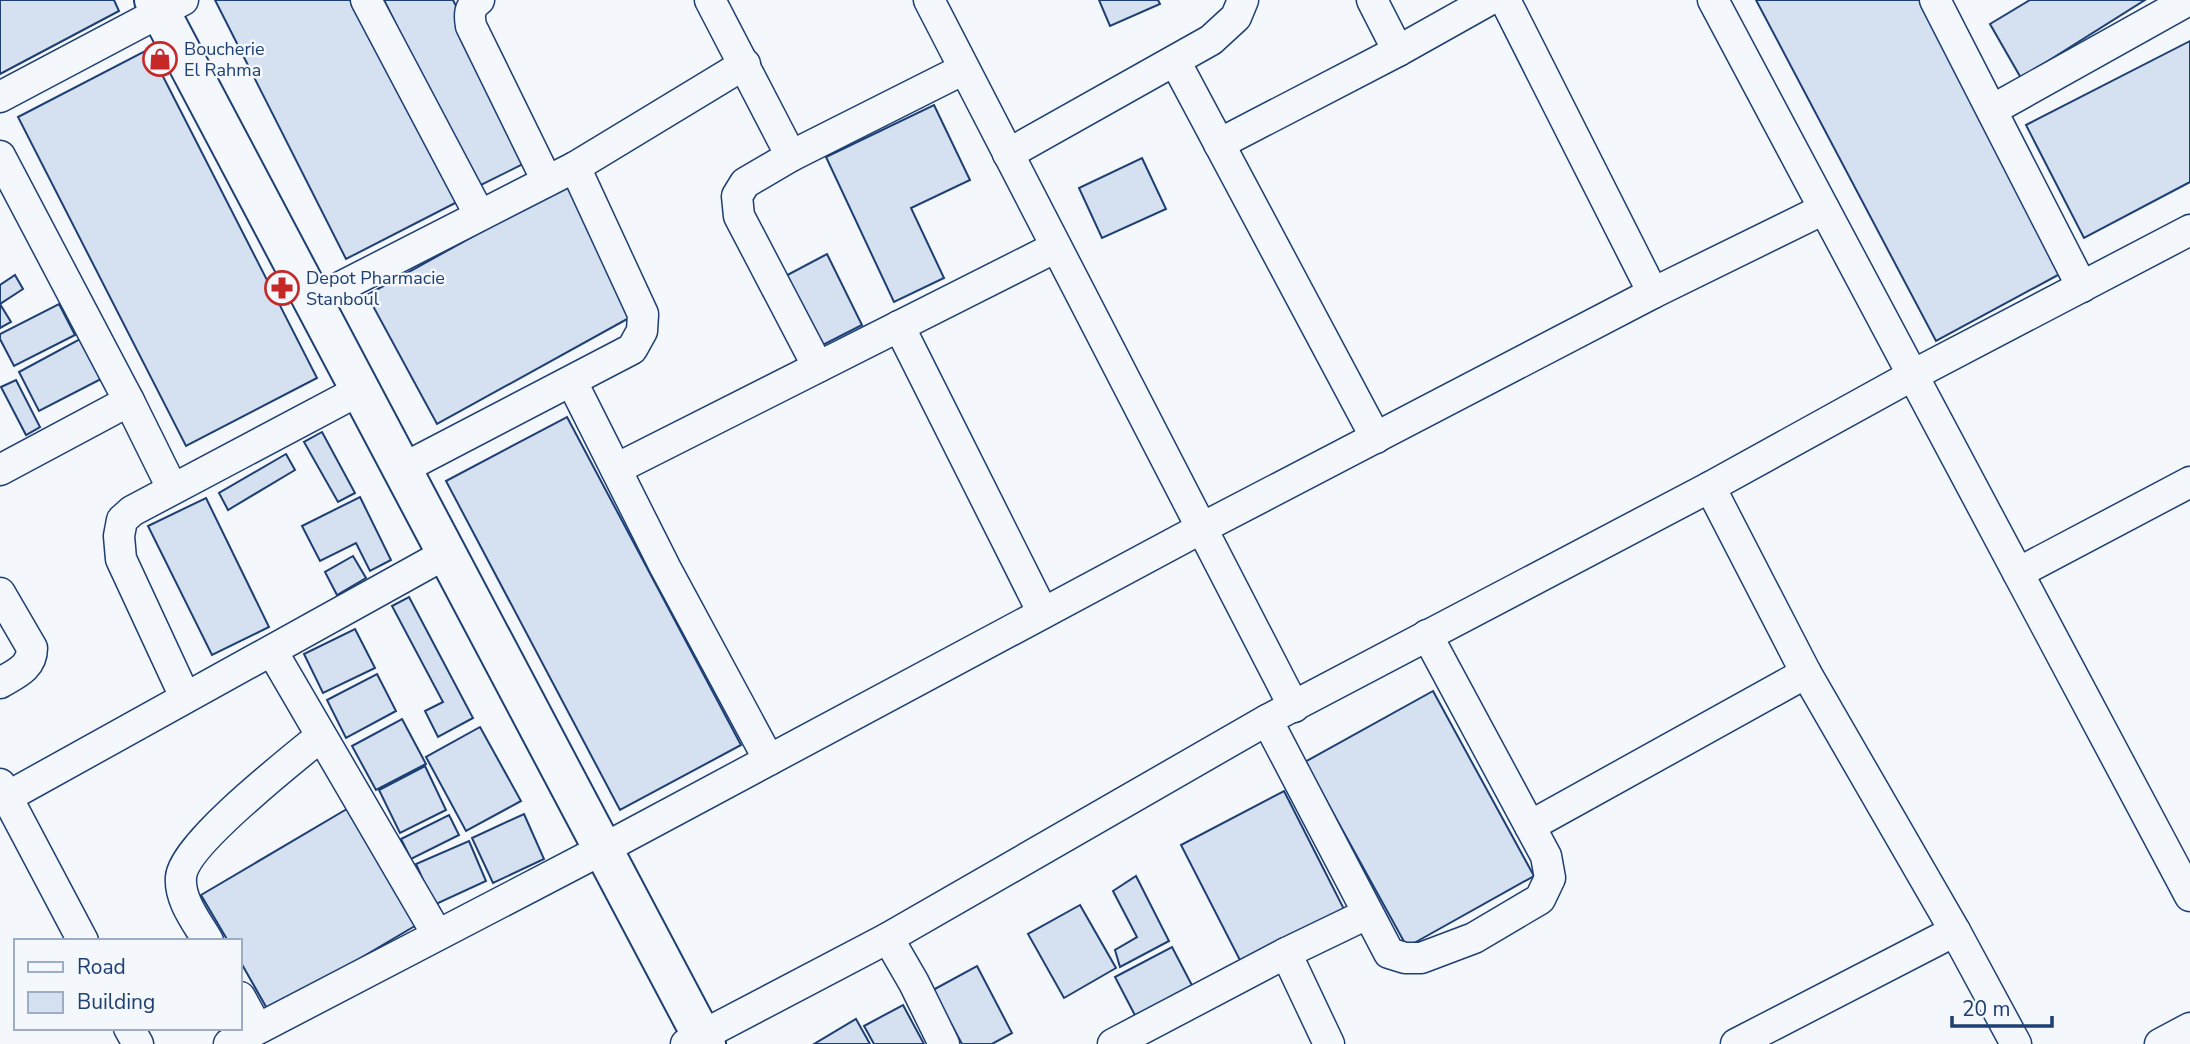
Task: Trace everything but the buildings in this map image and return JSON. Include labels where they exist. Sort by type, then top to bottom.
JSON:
[{"type":"street","points":[[366,0],[479,214]]},
{"type":"street","points":[[479,0],[473,4],[469,14],[471,26],[547,181]]},
{"type":"street","points":[[710,0],[791,156]]},
{"type":"street","points":[[929,0],[1294,707]]},
{"type":"street","points":[[1009,154],[1211,40],[1236,17],[1243,0]]},
{"type":"street","points":[[1372,0],[1398,51]]},
{"type":"street","points":[[1219,144],[1398,51],[1489,0]]},
{"type":"street","points":[[1505,0],[1653,293]]},
{"type":"street","points":[[1713,0],[2018,573],[2182,863],[2190,896]]},
{"type":"street","points":[[1936,0],[2082,287]]},
{"type":"street","points":[[1992,110],[2189,0]]},
{"type":"street","points":[[0,97],[166,4],[313,301],[603,849],[698,1041],[888,938],[1267,720],[2190,230]]},
{"type":"street","points":[[1175,61],[1376,439]]},
{"type":"street","points":[[313,301],[575,167],[745,64]]},
{"type":"street","points":[[818,367],[738,216],[737,197],[745,183],[791,156],[964,69]]},
{"type":"street","points":[[0,156],[130,401],[172,488]]},
{"type":"street","points":[[402,470],[632,349],[642,331],[643,314],[575,167]]},
{"type":"street","points":[[229,1044],[603,849],[1202,528],[1653,293],[1824,209]]},
{"type":"street","points":[[615,469],[1056,247]]},
{"type":"street","points":[[899,326],[1044,613]]},
{"type":"street","points":[[572,382],[665,568],[769,760]]},
{"type":"street","points":[[185,697],[121,559],[119,536],[122,520],[132,511],[172,488],[360,390]]},
{"type":"street","points":[[0,470],[130,401]]},
{"type":"street","points":[[2018,573],[2190,482]]},
{"type":"street","points":[[1710,487],[1805,673],[1955,931],[2016,1044]]},
{"type":"street","points":[[82,939],[3,790],[272,652],[447,553]]},
{"type":"street","points":[[0,593],[32,648],[32,658],[25,668],[0,683]]},
{"type":"street","points":[[1267,720],[1389,953],[1405,958],[1421,958],[1474,938],[1540,899],[1550,878],[1546,856],[1427,635]]},
{"type":"street","points":[[272,652],[438,934]]},
{"type":"street","points":[[1530,826],[1805,673]]},
{"type":"street","points":[[207,939],[183,897],[181,876],[189,858],[249,795],[321,736]]},
{"type":"street","points":[[1113,1044],[1286,953],[1367,914]]},
{"type":"street","points":[[1737,1044],[1955,931]]},
{"type":"street","points":[[888,938],[944,1044]]},
{"type":"street","points":[[1286,953],[1329,1044]]},
{"type":"street","points":[[242,1001],[257,1028]]},
{"type":"street","points":[[2160,1044],[2190,1028]]},
{"type":"place","name":"Boucherie El Rahma","points":[[160,59]]},
{"type":"place","name":"Depot Pharmacie Stanboul","points":[[282,288]]}]
